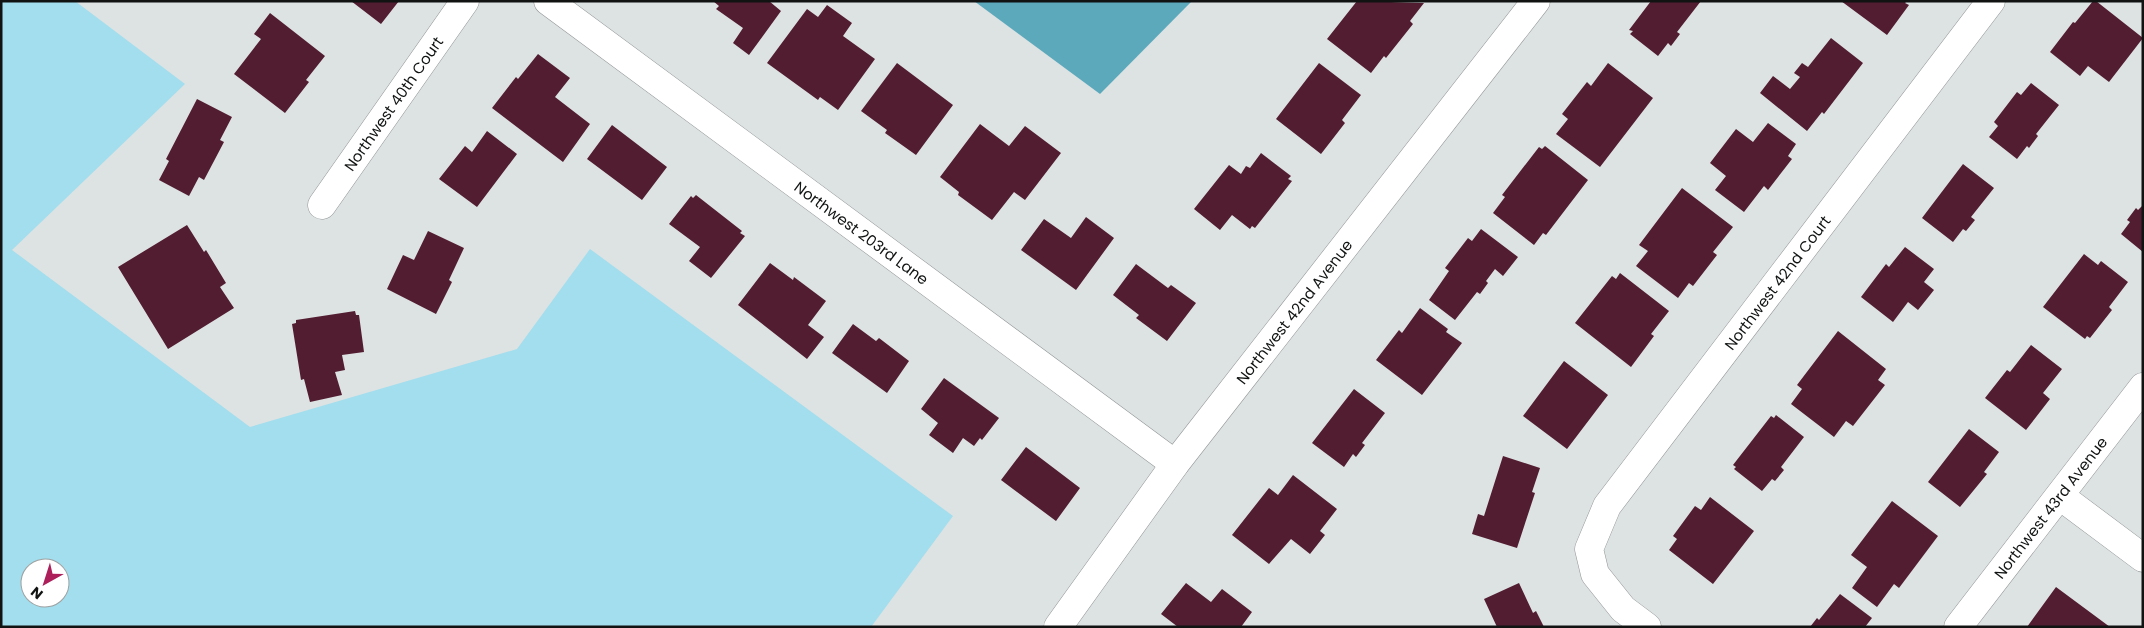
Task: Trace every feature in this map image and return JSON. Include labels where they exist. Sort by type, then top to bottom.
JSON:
[{"type":"street","name":"Northwest 40th Court","points":[[322,205],[465,1]]},
{"type":"street","name":"Northwest 203rd Lane","points":[[548,1],[1175,464]]},
{"type":"street","name":"Northwest 42nd Avenue","points":[[1058,627],[1175,464],[1536,1]]},
{"type":"street","name":"Northwest 42nd Court","points":[[1646,627],[1623,609],[1595,574],[1588,549],[1606,506],[1991,1]]},
{"type":"street","name":"Northwest 43rd Avenue","points":[[1958,627],[2143,387]]},
{"type":"street","points":[[2060,496],[2143,558]]},
{"type":"shaded area","points":[[1,1],[75,1],[185,84],[12,250],[250,427],[517,349],[590,249],[953,516],[871,627],[1,627]]},
{"type":"shaded area","points":[[974,1],[1192,1],[1100,94]]},
{"type":"building","points":[[351,1],[399,1],[381,24]]},
{"type":"building","points":[[713,1],[769,1],[781,11],[749,55],[733,43],[743,28],[716,9],[719,6]]},
{"type":"building","points":[[1357,1],[1424,3],[1410,21],[1413,24],[1386,58],[1384,56],[1371,73],[1327,39]]},
{"type":"building","points":[[1651,1],[1701,1],[1677,32],[1680,34],[1671,46],[1668,43],[1658,56],[1630,34],[1633,31],[1629,30]]},
{"type":"building","points":[[1841,1],[1907,1],[1905,3],[1909,5],[1887,35]]},
{"type":"building","points":[[2093,1],[2096,1],[2143,38],[2109,82],[2088,66],[2080,76],[2050,52],[2073,22],[2075,23]]},
{"type":"building","points":[[827,5],[852,23],[843,36],[875,59],[838,110],[820,97],[818,100],[767,63],[807,9],[818,17]]},
{"type":"building","points":[[270,13],[325,56],[306,80],[309,82],[285,113],[234,74],[261,39],[254,34]]},
{"type":"building","points":[[1831,38],[1863,63],[1824,114],[1822,112],[1807,131],[1760,93],[1773,76],[1790,89],[1800,77],[1794,73],[1802,63],[1808,67]]},
{"type":"building","points":[[538,54],[570,78],[555,97],[590,124],[563,162],[492,108],[516,77],[518,79]]},
{"type":"building","points":[[897,63],[953,105],[916,155],[885,133],[887,130],[861,111]]},
{"type":"building","points":[[1319,63],[1361,95],[1342,120],[1345,123],[1321,154],[1276,119]]},
{"type":"building","points":[[1608,63],[1653,98],[1600,167],[1556,134],[1568,119],[1562,114],[1587,82],[1591,86]]},
{"type":"building","points":[[2031,83],[2059,105],[2036,134],[2038,136],[2029,148],[2027,146],[2017,159],[1989,137],[1998,126],[1994,122],[2017,92],[2021,95]]},
{"type":"building","points":[[197,99],[232,117],[220,140],[224,142],[204,180],[199,177],[189,196],[159,180],[169,161],[166,159]]},
{"type":"building","points":[[1768,123],[1796,144],[1788,156],[1792,159],[1768,190],[1764,186],[1744,212],[1715,190],[1726,176],[1710,163],[1736,129],[1753,142]]},
{"type":"building","points":[[980,124],[1009,146],[1025,126],[1061,153],[1025,200],[1014,192],[992,220],[958,195],[959,192],[940,177]]},
{"type":"building","points":[[612,125],[667,167],[642,200],[587,159]]},
{"type":"building","points":[[487,131],[517,154],[477,207],[439,179],[465,146],[472,152]]},
{"type":"building","points":[[1545,146],[1588,180],[1546,235],[1543,233],[1534,245],[1493,213],[1505,197],[1502,195],[1539,147],[1542,149]]},
{"type":"building","points":[[1261,153],[1291,176],[1288,179],[1292,181],[1255,228],[1252,226],[1250,229],[1232,215],[1220,230],[1194,209],[1229,165],[1241,174],[1246,166],[1250,168]]},
{"type":"building","points":[[1963,164],[1994,188],[1971,217],[1975,220],[1966,231],[1963,229],[1953,242],[1922,218]]},
{"type":"building","points":[[1682,188],[1733,227],[1713,252],[1717,255],[1693,286],[1689,283],[1678,298],[1636,266],[1648,251],[1639,245]]},
{"type":"building","points":[[696,195],[742,231],[740,233],[745,236],[711,278],[689,261],[700,247],[669,224],[691,196],[693,198]]},
{"type":"building","points":[[2143,205],[2143,252],[2121,234],[2130,222],[2127,220],[2136,208],[2138,210]]},
{"type":"building","points":[[1086,217],[1114,238],[1076,290],[1021,250],[1044,219],[1071,238]]},
{"type":"building","points":[[187,225],[204,252],[206,250],[226,283],[220,287],[234,308],[168,349],[118,267]]},
{"type":"building","points":[[1481,229],[1518,257],[1503,276],[1495,269],[1486,281],[1488,283],[1480,294],[1477,292],[1455,320],[1429,300],[1449,271],[1445,268],[1468,238],[1472,241]]},
{"type":"building","points":[[428,231],[464,248],[449,280],[452,282],[436,314],[387,289],[403,255],[414,260]]},
{"type":"building","points":[[1905,247],[1934,269],[1924,282],[1934,290],[1918,310],[1908,302],[1893,322],[1861,297],[1886,264],[1889,267]]},
{"type":"building","points":[[2084,254],[2098,265],[2101,261],[2128,282],[2109,307],[2112,310],[2090,338],[2087,336],[2085,339],[2043,307]]},
{"type":"building","points":[[770,263],[793,280],[794,277],[826,301],[808,325],[824,337],[807,359],[738,305]]},
{"type":"building","points":[[1136,264],[1168,288],[1171,285],[1196,303],[1167,341],[1136,318],[1139,315],[1113,295]]},
{"type":"building","points":[[1620,273],[1669,311],[1651,334],[1654,336],[1631,367],[1575,323],[1612,276],[1616,279]]},
{"type":"building","points":[[1420,308],[1448,329],[1446,332],[1462,343],[1422,395],[1376,360],[1399,330],[1402,333]]},
{"type":"building","points":[[355,311],[356,315],[359,315],[364,352],[342,355],[345,370],[335,372],[342,395],[310,402],[304,379],[301,380],[292,324],[296,323],[296,320]]},
{"type":"building","points":[[853,324],[876,341],[879,338],[909,361],[887,393],[832,353]]},
{"type":"building","points":[[1838,331],[1886,369],[1878,380],[1885,385],[1853,426],[1846,421],[1834,437],[1791,404],[1802,389],[1797,385]]},
{"type":"building","points":[[2031,345],[2062,369],[2043,393],[2050,399],[2026,430],[1985,398],[2007,370],[2010,372]]},
{"type":"building","points":[[1564,361],[1608,395],[1567,449],[1523,416]]},
{"type":"building","points":[[944,378],[999,418],[982,440],[980,438],[974,446],[963,438],[953,453],[929,435],[938,423],[921,409]]},
{"type":"building","points":[[1354,389],[1385,413],[1362,443],[1365,445],[1356,457],[1353,454],[1344,467],[1312,443]]},
{"type":"building","points":[[1776,415],[1804,437],[1781,467],[1784,470],[1775,481],[1772,479],[1762,491],[1734,469],[1736,467],[1733,465],[1771,416],[1774,418]]},
{"type":"building","points":[[1969,429],[1999,452],[1984,472],[1987,474],[1960,507],[1928,482]]},
{"type":"building","points":[[1026,447],[1080,488],[1056,521],[1001,480]]},
{"type":"building","points":[[1503,456],[1540,468],[1532,492],[1535,493],[1517,548],[1472,534],[1478,514],[1484,516]]},
{"type":"building","points":[[1293,475],[1337,509],[1320,531],[1325,535],[1310,554],[1291,539],[1269,564],[1232,535],[1269,488],[1278,495]]},
{"type":"building","points":[[1710,497],[1754,531],[1713,584],[1669,550],[1677,539],[1673,536],[1695,506],[1701,510]]},
{"type":"building","points":[[1892,501],[1938,536],[1899,588],[1894,584],[1877,607],[1852,588],[1867,567],[1851,555]]},
{"type":"building","points":[[1186,583],[1211,602],[1222,589],[1252,612],[1241,627],[1178,627],[1161,614]]},
{"type":"building","points":[[1519,583],[1533,613],[1536,611],[1544,627],[1497,627],[1484,599]]},
{"type":"building","points":[[2056,587],[2110,627],[2027,627]]},
{"type":"building","points":[[1840,594],[1872,618],[1865,627],[1810,627],[1817,618],[1819,620]]}]
